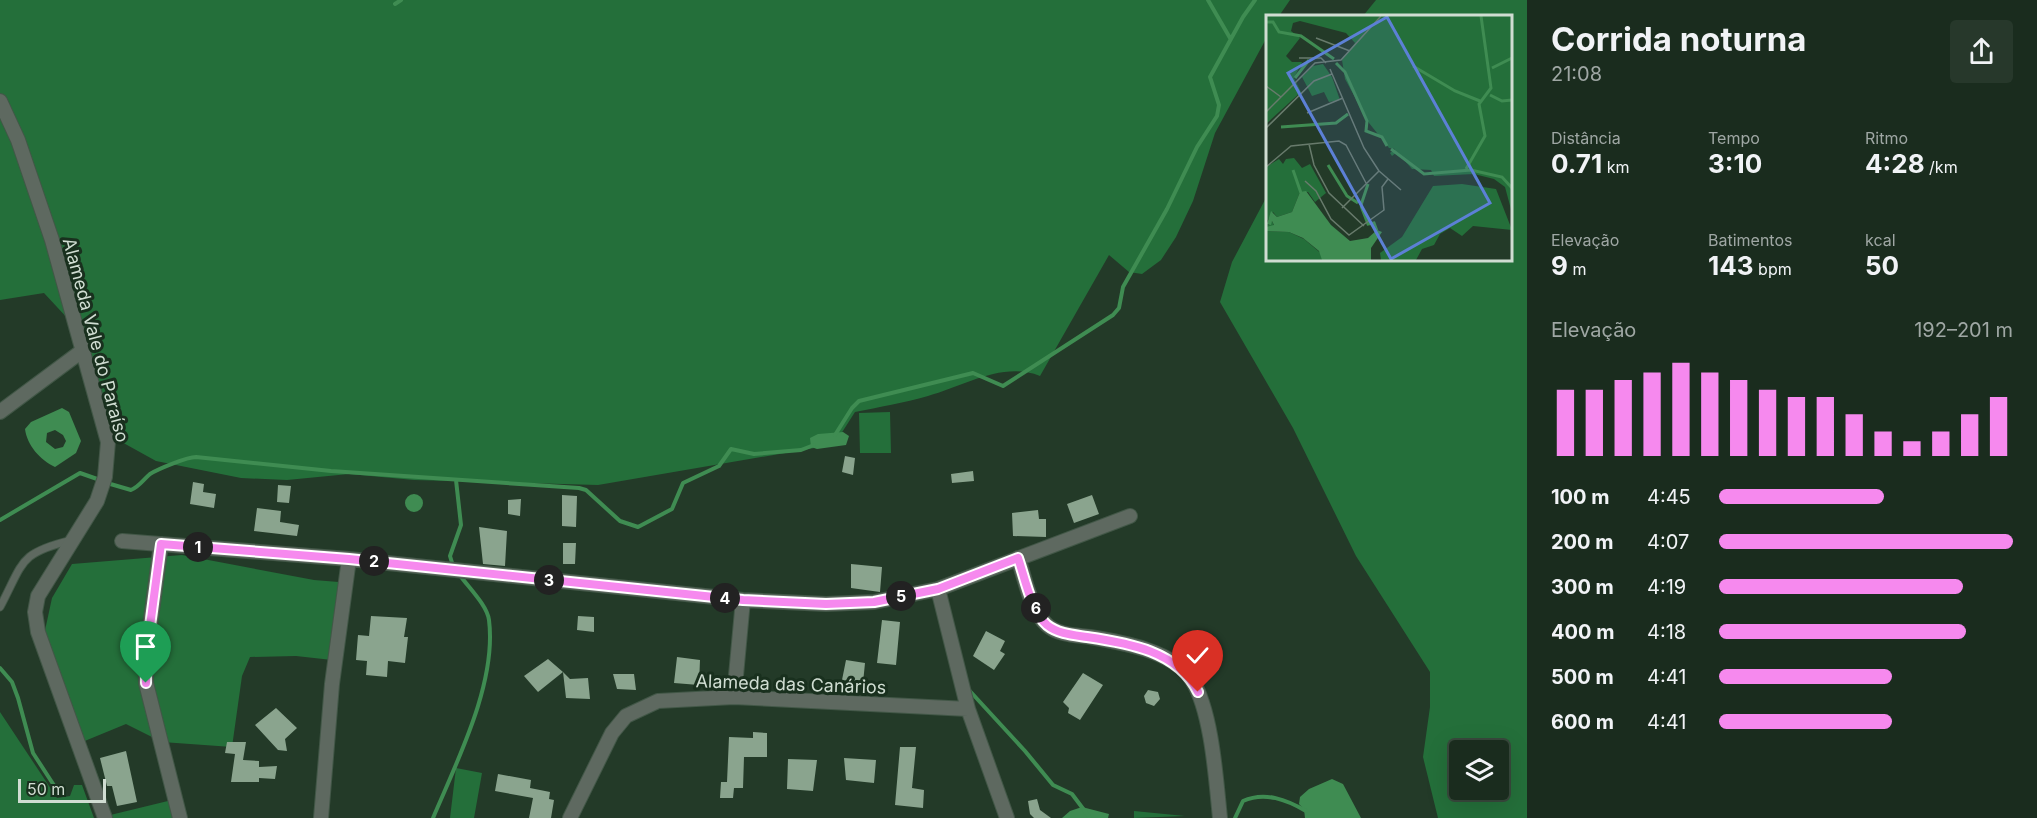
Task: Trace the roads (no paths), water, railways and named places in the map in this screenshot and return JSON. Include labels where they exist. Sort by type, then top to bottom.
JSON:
[{"type":"street","name":"Alameda Vale do Paraíso","points":[[0,101],[30,173],[108,441],[108,462],[97,501],[38,596],[35,612],[38,632],[105,818]]},
{"type":"street","points":[[0,411],[82,351]]},
{"type":"street","points":[[122,541],[349,559],[743,600],[826,604],[874,602],[938,589],[1130,516]]},
{"type":"street","points":[[161,544],[146,656],[146,683],[180,818]]},
{"type":"street","points":[[1018,558],[1032,599],[1047,625],[1063,633],[1132,646],[1157,654],[1183,669],[1192,679],[1205,714],[1221,818]]},
{"type":"street","points":[[321,818],[332,684],[349,559]]},
{"type":"street","points":[[938,589],[968,709],[1007,818]]},
{"type":"street","points":[[734,697],[743,600]]},
{"type":"street","name":"Alameda das Canários","points":[[570,818],[607,742],[626,716],[658,701],[734,697],[968,709]]},
{"type":"lane","points":[[0,607],[27,558],[44,547],[73,540]]},
{"type":"waterway","points":[[395,4],[401,0]]},
{"type":"waterway","points":[[1208,0],[1230,38]]},
{"type":"waterway","points":[[835,435],[859,401],[973,373],[1003,386],[1113,315],[1119,308],[1123,287],[1167,209],[1197,147],[1217,116],[1219,105],[1210,77],[1255,0]]},
{"type":"waterway","points":[[107,483],[131,490],[150,474],[196,457],[331,471],[579,488],[586,490],[620,521],[638,527],[672,509],[683,483],[719,466],[731,449],[754,454],[801,450],[814,445]]},
{"type":"waterway","points":[[0,520],[80,473],[100,480]]},
{"type":"waterway","points":[[453,566],[450,556],[461,525],[456,480]]},
{"type":"waterway","points":[[433,818],[473,721],[487,670],[490,644],[488,614],[459,574]]},
{"type":"waterway","points":[[0,668],[12,682],[33,753],[57,790]]},
{"type":"waterway","points":[[968,689],[1053,785],[1072,794],[1090,818]]},
{"type":"waterway","points":[[1235,818],[1243,801],[1259,797],[1284,800],[1306,811]]}]
